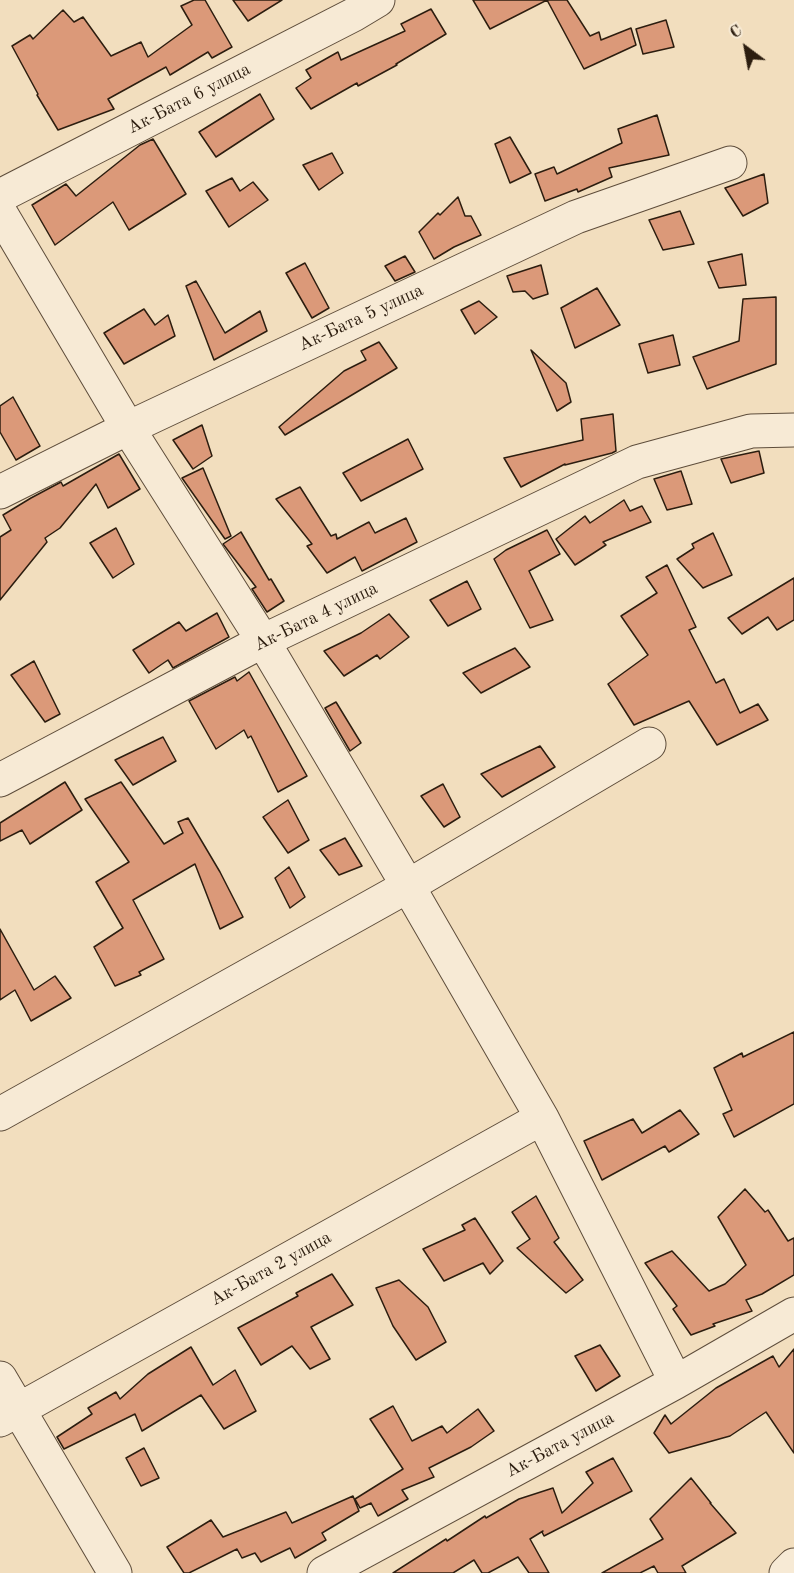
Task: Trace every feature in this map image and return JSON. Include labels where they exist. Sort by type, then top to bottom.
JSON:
[{"type":"street","name":"Ак-Бата 6 улица","points":[[0,196],[353,15],[378,0]]},
{"type":"street","name":"Ак-Бата 5 улица","points":[[0,492],[128,428],[576,217],[730,163]]},
{"type":"street","points":[[0,212],[128,428],[263,641],[408,886],[542,1118],[676,1382]]},
{"type":"street","name":"Ак-Бата 4 улица","points":[[0,780],[263,641],[637,462],[751,431],[794,430]]},
{"type":"street","points":[[0,1114],[408,886],[650,744]]},
{"type":"street","name":"Ак-Бата 2 улица","points":[[10,1415],[542,1118]]},
{"type":"street","name":"Ак-Бата улица","points":[[324,1573],[676,1382],[794,1314]]},
{"type":"street","points":[[0,1378],[10,1415],[115,1573]]},
{"type":"street","points":[[786,1573],[794,1565]]},
{"type":"building","points":[[194,0],[205,0],[232,47],[212,58],[208,52],[170,75],[166,67],[108,99],[114,109],[58,130],[12,46],[30,35],[33,39],[63,10],[74,22],[83,17],[111,56],[141,42],[148,57],[192,25],[181,6]]},
{"type":"building","points":[[233,0],[282,0],[248,21]]},
{"type":"building","points":[[473,0],[547,0],[490,29]]},
{"type":"building","points":[[547,0],[567,0],[590,36],[599,32],[601,40],[631,28],[636,45],[584,69]]},
{"type":"building","points":[[431,9],[446,34],[397,65],[358,86],[357,83],[311,109],[296,88],[311,78],[306,70],[338,52],[341,60],[405,31],[401,24]]},
{"type":"building","points":[[666,20],[674,47],[643,54],[636,29]]},
{"type":"building","points":[[260,94],[274,119],[216,157],[199,132]]},
{"type":"building","points":[[657,115],[669,155],[609,168],[612,177],[578,192],[577,189],[545,201],[535,174],[554,167],[557,174],[622,143],[618,129]]},
{"type":"building","points":[[510,137],[531,173],[510,183],[495,144]]},
{"type":"building","points":[[153,139],[186,194],[129,230],[113,202],[55,245],[32,205],[66,184],[76,196],[140,145]]},
{"type":"building","points":[[332,153],[343,173],[319,190],[303,165]]},
{"type":"building","points":[[764,174],[768,203],[743,216],[725,188]]},
{"type":"building","points":[[232,178],[240,191],[253,182],[268,200],[229,227],[206,191]]},
{"type":"building","points":[[458,197],[465,216],[471,216],[481,235],[434,259],[419,232]]},
{"type":"building","points":[[680,211],[694,244],[663,250],[649,220]]},
{"type":"building","points":[[742,254],[746,285],[719,288],[708,262]]},
{"type":"building","points":[[405,256],[415,272],[395,281],[385,266]]},
{"type":"building","points":[[305,263],[329,308],[312,318],[286,273]]},
{"type":"building","points":[[541,265],[548,294],[533,299],[525,291],[513,292],[507,276]]},
{"type":"building","points":[[196,281],[225,333],[260,311],[267,331],[214,360],[186,286]]},
{"type":"building","points":[[597,288],[620,325],[575,348],[561,308]]},
{"type":"building","points":[[776,297],[776,364],[707,389],[693,357],[739,341],[743,299]]},
{"type":"building","points":[[479,301],[497,317],[475,334],[461,310]]},
{"type":"building","points":[[144,309],[155,325],[168,315],[175,336],[124,364],[104,333]]},
{"type":"building","points":[[673,335],[680,365],[648,373],[639,344]]},
{"type":"building","points":[[379,342],[397,368],[285,435],[279,427],[344,371],[366,360],[361,351]]},
{"type":"building","points":[[531,350],[566,383],[571,402],[557,411]]},
{"type":"building","points":[[13,397],[40,446],[16,460],[0,432],[0,406]]},
{"type":"building","points":[[613,414],[616,451],[612,453],[565,464],[521,487],[504,458],[583,440],[581,419]]},
{"type":"building","points":[[202,425],[212,456],[193,469],[173,440]]},
{"type":"building","points":[[408,439],[423,469],[361,501],[343,473]]},
{"type":"building","points":[[759,451],[764,473],[731,483],[721,459]]},
{"type":"building","points":[[119,454],[140,489],[108,508],[96,484],[60,528],[45,538],[47,542],[0,600],[0,537],[11,530],[3,515],[61,482],[63,486]]},
{"type":"building","points":[[203,468],[231,536],[225,539],[182,478]]},
{"type":"building","points":[[681,471],[692,504],[667,510],[654,479]]},
{"type":"building","points":[[300,487],[331,536],[336,534],[337,539],[369,522],[375,533],[406,518],[417,542],[362,571],[355,557],[327,573],[307,546],[312,544],[276,499]]},
{"type":"building","points":[[624,500],[630,511],[642,506],[651,522],[603,542],[606,545],[575,565],[556,539],[585,516],[590,523]]},
{"type":"building","points":[[116,528],[134,564],[113,578],[90,543]]},
{"type":"building","points":[[547,530],[560,554],[529,571],[553,620],[530,628],[494,559],[506,550]]},
{"type":"building","points":[[241,532],[284,601],[267,612],[252,589],[256,587],[223,544]]},
{"type":"building","points":[[713,533],[732,575],[703,588],[677,559],[694,548],[692,544]]},
{"type":"building","points":[[667,565],[696,627],[689,630],[716,683],[724,679],[740,713],[758,704],[768,720],[717,745],[689,701],[634,725],[608,684],[648,655],[621,616],[657,593],[646,577]]},
{"type":"building","points":[[794,578],[794,620],[777,630],[768,617],[742,634],[728,618]]},
{"type":"building","points":[[467,581],[481,609],[448,626],[430,600]]},
{"type":"building","points":[[217,613],[229,637],[173,668],[168,660],[149,673],[133,650],[179,622],[186,631]]},
{"type":"building","points":[[389,614],[409,637],[380,659],[377,655],[344,676],[324,651],[361,633]]},
{"type":"building","points":[[515,648],[530,667],[481,693],[463,673]]},
{"type":"building","points":[[34,661],[60,714],[45,722],[11,675]]},
{"type":"building","points":[[249,672],[307,776],[278,792],[251,736],[248,738],[244,730],[216,749],[189,701],[235,677],[237,681]]},
{"type":"building","points":[[336,702],[361,743],[350,751],[325,708]]},
{"type":"building","points":[[163,737],[176,761],[133,785],[115,760]]},
{"type":"building","points":[[540,746],[555,767],[502,797],[481,774]]},
{"type":"building","points":[[65,782],[82,810],[30,844],[22,830],[0,841],[0,823]]},
{"type":"building","points":[[121,782],[164,844],[183,833],[178,822],[188,818],[243,917],[220,929],[195,864],[133,900],[164,959],[139,972],[141,975],[115,986],[94,947],[123,928],[96,882],[129,862],[85,799]]},
{"type":"building","points":[[443,784],[460,817],[444,827],[421,796]]},
{"type":"building","points":[[288,800],[309,840],[288,853],[263,817]]},
{"type":"building","points":[[345,838],[362,866],[339,875],[320,850]]},
{"type":"building","points":[[289,867],[305,897],[290,908],[275,878]]},
{"type":"building","points":[[0,929],[34,990],[55,976],[71,998],[31,1021],[15,990],[0,1000]]},
{"type":"building","points":[[794,1032],[794,1104],[734,1137],[723,1114],[732,1110],[714,1068],[742,1053],[743,1057]]},
{"type":"building","points":[[680,1110],[699,1134],[669,1152],[665,1146],[602,1180],[584,1141],[633,1119],[642,1133]]},
{"type":"building","points":[[745,1189],[765,1212],[768,1210],[788,1241],[794,1238],[794,1275],[762,1294],[746,1300],[752,1311],[713,1324],[715,1326],[691,1335],[673,1309],[677,1306],[645,1263],[672,1251],[709,1291],[725,1284],[746,1265],[718,1217]]},
{"type":"building","points":[[536,1196],[559,1238],[554,1242],[583,1280],[566,1293],[517,1248],[530,1239],[512,1212]]},
{"type":"building","points":[[475,1218],[503,1261],[490,1274],[483,1263],[444,1281],[423,1249],[465,1230],[462,1225]]},
{"type":"building","points":[[332,1274],[353,1305],[311,1327],[330,1359],[310,1369],[292,1346],[261,1365],[238,1328],[298,1296],[296,1293]]},
{"type":"building","points":[[399,1280],[428,1307],[446,1342],[416,1360],[393,1326],[376,1288]]},
{"type":"building","points":[[600,1345],[620,1376],[596,1391],[575,1356]]},
{"type":"building","points":[[191,1347],[213,1385],[235,1370],[256,1411],[224,1429],[201,1395],[142,1431],[135,1414],[64,1449],[57,1437],[92,1414],[88,1408],[116,1392],[120,1399],[148,1374]]},
{"type":"building","points":[[794,1349],[794,1453],[766,1412],[730,1436],[669,1453],[654,1433],[665,1415],[671,1424],[716,1388],[773,1356],[779,1367]]},
{"type":"building","points":[[393,1406],[412,1441],[442,1426],[447,1433],[478,1409],[494,1431],[471,1447],[429,1468],[434,1477],[402,1490],[408,1499],[378,1516],[371,1503],[360,1508],[355,1499],[403,1469],[370,1419]]},
{"type":"building","points":[[144,1448],[159,1478],[141,1486],[126,1458]]},
{"type":"building","points":[[613,1458],[632,1491],[544,1536],[543,1531],[530,1539],[549,1573],[529,1573],[518,1557],[488,1573],[482,1573],[474,1560],[453,1573],[393,1573],[485,1516],[486,1518],[519,1499],[553,1488],[562,1513],[593,1483],[586,1472]]},
{"type":"building","points":[[691,1478],[736,1533],[682,1566],[686,1573],[658,1573],[654,1566],[640,1573],[602,1573],[663,1539],[650,1519]]},
{"type":"building","points":[[353,1496],[359,1511],[322,1533],[326,1540],[295,1558],[290,1548],[261,1562],[255,1553],[242,1558],[237,1549],[189,1573],[184,1573],[167,1547],[211,1520],[223,1537],[286,1512],[292,1523]]}]
